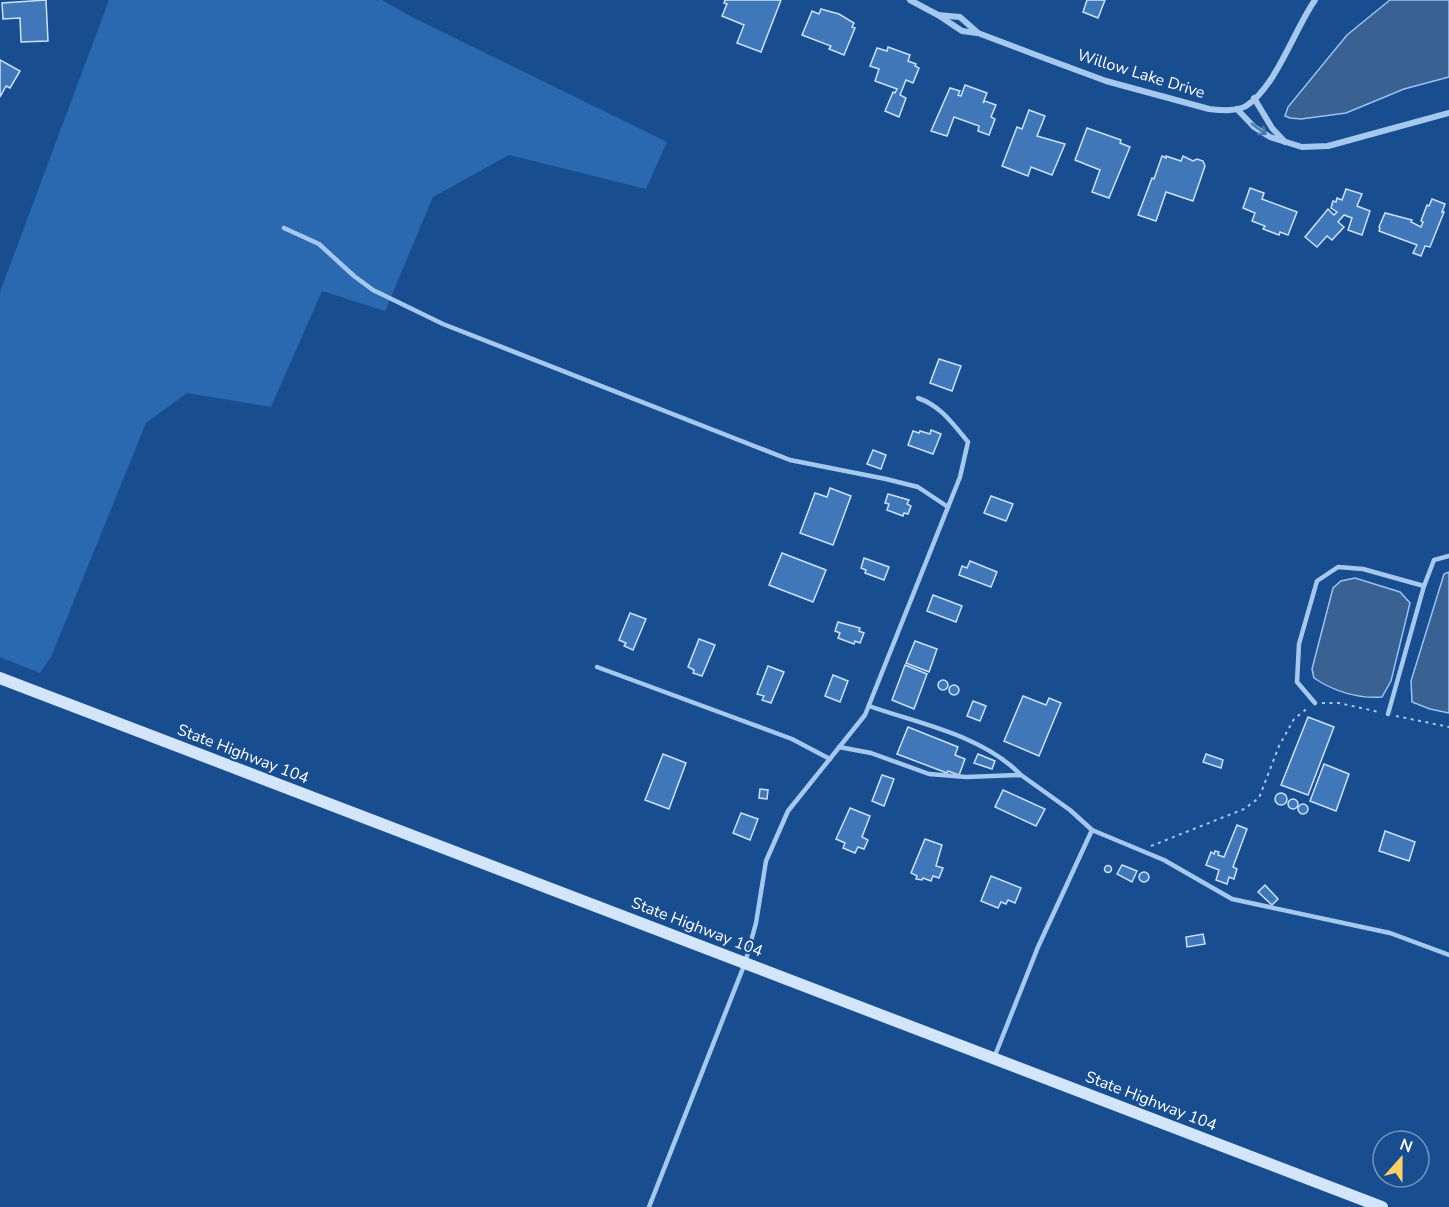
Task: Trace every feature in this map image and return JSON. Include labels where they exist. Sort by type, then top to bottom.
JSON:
[{"type":"main road","name":"State Highway 104","points":[[0,678],[1382,1207]]},
{"type":"street","name":"Willow Lake Drive","points":[[910,0],[962,31],[978,33],[1107,81],[1209,109],[1237,109]]},
{"type":"street","points":[[1315,0],[1263,90],[1245,106],[1237,109],[1254,127],[1270,137],[1302,147],[1328,146],[1449,113]]},
{"type":"street","name":"Willow Lake Drive","points":[[938,15],[960,17],[978,33]]},
{"type":"street","points":[[1254,98],[1272,128],[1285,142]]},
{"type":"lane","points":[[284,228],[319,244],[373,290],[443,324],[790,460],[918,487],[948,507]]},
{"type":"lane","points":[[650,1207],[745,963],[756,923],[766,861],[788,811],[865,715],[960,477],[968,442],[943,412],[929,402],[918,398]]},
{"type":"lane","points":[[1388,714],[1424,586],[1434,560],[1449,556]]},
{"type":"lane","points":[[1315,703],[1297,682],[1299,644],[1317,580],[1338,567],[1363,569],[1424,586]]},
{"type":"lane","points":[[597,667],[792,739],[830,759]]},
{"type":"lane","points":[[869,706],[979,743],[1007,761],[1021,775],[1070,810],[1092,830],[1164,860],[1232,899],[1390,933],[1449,955]]},
{"type":"lane","points":[[839,747],[871,753],[929,774],[966,777],[1021,775]]},
{"type":"lane","points":[[994,1058],[1038,947],[1092,830]]},
{"type":"path","points":[[1138,850],[1244,809],[1259,798],[1279,746],[1294,718],[1315,703],[1339,703],[1449,727]]},
{"type":"shaded area","points":[[109,0],[382,0],[412,17],[667,142],[646,189],[509,155],[433,197],[385,311],[322,291],[271,407],[187,393],[146,423],[51,657],[40,673],[0,657],[0,292]]},
{"type":"shaded area","points":[[1390,0],[1449,0],[1449,77],[1404,89],[1346,113],[1301,119],[1285,116],[1288,107],[1347,35]]},
{"type":"shaded area","points":[[1449,572],[1449,713],[1412,702],[1411,681],[1444,574]]},
{"type":"shaded area","points":[[1355,578],[1400,592],[1410,603],[1391,681],[1382,697],[1364,697],[1346,693],[1314,678],[1312,669],[1333,588],[1341,581]]},
{"type":"building","points":[[46,0],[48,41],[21,42],[20,18],[3,19],[2,3]]},
{"type":"building","points":[[725,0],[781,0],[761,52],[737,43],[744,25],[722,16],[727,4],[724,3]]},
{"type":"building","points":[[1087,0],[1105,0],[1098,18],[1083,12]]},
{"type":"building","points":[[821,9],[839,14],[854,23],[852,27],[855,28],[844,55],[829,49],[831,46],[802,35],[812,11],[819,14]]},
{"type":"building","points":[[888,47],[910,55],[908,61],[919,68],[913,83],[906,80],[900,95],[906,98],[899,117],[885,111],[893,92],[895,93],[897,89],[875,81],[879,69],[870,66],[877,48],[887,51]]},
{"type":"building","points":[[0,60],[20,71],[10,88],[6,86],[0,97]]},
{"type":"building","points":[[965,85],[987,93],[983,103],[985,101],[996,105],[991,117],[995,119],[989,135],[978,131],[979,126],[954,117],[947,136],[931,131],[950,88],[960,91],[958,95],[961,96]]},
{"type":"building","points":[[1029,110],[1045,116],[1037,136],[1065,144],[1052,175],[1031,167],[1028,176],[1002,166],[1017,127],[1022,129]]},
{"type":"building","points":[[1087,128],[1121,140],[1120,143],[1130,147],[1109,198],[1092,192],[1100,170],[1075,160]]},
{"type":"building","points":[[1162,156],[1181,161],[1183,156],[1193,161],[1197,159],[1203,161],[1205,166],[1193,201],[1166,192],[1156,221],[1138,215]]},
{"type":"building","points":[[1250,188],[1264,193],[1262,199],[1297,212],[1288,235],[1280,232],[1279,235],[1263,229],[1265,226],[1252,221],[1255,213],[1243,208]]},
{"type":"building","points":[[1346,189],[1362,194],[1357,206],[1370,211],[1362,235],[1348,230],[1352,218],[1344,215],[1338,222],[1344,227],[1332,240],[1327,236],[1317,247],[1305,237],[1328,209],[1334,215],[1337,212],[1331,208],[1333,201],[1336,202],[1337,198],[1342,200]]},
{"type":"building","points":[[1432,199],[1445,204],[1442,212],[1444,212],[1430,247],[1425,246],[1421,256],[1413,253],[1417,245],[1379,231],[1385,213],[1412,220],[1411,222],[1421,227],[1427,205],[1429,206]]},
{"type":"building","points":[[939,359],[961,366],[952,391],[930,383]]},
{"type":"building","points":[[931,430],[941,434],[933,454],[908,445],[913,431],[930,434]]},
{"type":"building","points":[[873,450],[886,455],[881,469],[867,464]]},
{"type":"building","points":[[830,488],[851,496],[833,545],[800,533],[815,493],[827,497]]},
{"type":"building","points":[[888,494],[909,500],[907,504],[911,506],[908,514],[904,513],[903,516],[887,510],[889,504],[885,503]]},
{"type":"building","points":[[991,496],[1013,504],[1006,521],[984,513]]},
{"type":"building","points":[[782,553],[826,570],[813,602],[769,585]]},
{"type":"building","points":[[864,558],[889,567],[884,580],[865,573],[866,570],[861,568]]},
{"type":"building","points":[[970,561],[997,572],[991,587],[959,575],[962,566],[967,568]]},
{"type":"building","points":[[933,595],[962,606],[956,622],[927,611]]},
{"type":"building","points":[[630,613],[646,619],[633,650],[624,646],[626,643],[619,640]]},
{"type":"building","points":[[838,622],[860,628],[859,631],[864,633],[860,643],[855,641],[854,644],[838,638],[840,633],[835,631]]},
{"type":"building","points":[[699,639],[715,645],[702,676],[693,673],[694,670],[688,667]]},
{"type":"building","points":[[915,641],[937,649],[929,672],[906,663]]},
{"type":"building","points":[[905,665],[927,674],[914,709],[892,700]]},
{"type":"building","points":[[768,666],[784,672],[771,703],[762,700],[764,696],[757,694]]},
{"type":"building","points":[[833,675],[848,681],[840,702],[825,696]]},
{"type":"building","points":[[943,680],[948,685],[943,690],[938,685]]},
{"type":"building","points":[[954,685],[959,690],[954,695],[949,690]]},
{"type":"building","points":[[1023,696],[1046,705],[1049,698],[1061,703],[1039,756],[1004,741]]},
{"type":"building","points":[[973,701],[986,706],[980,721],[967,716]]},
{"type":"building","points":[[1308,717],[1334,727],[1308,795],[1281,785]]},
{"type":"building","points":[[908,727],[958,747],[955,755],[965,759],[959,775],[948,771],[947,773],[897,754]]},
{"type":"building","points":[[663,754],[686,763],[669,809],[645,800]]},
{"type":"building","points":[[978,754],[995,761],[992,769],[974,763]]},
{"type":"building","points":[[1206,754],[1223,760],[1221,768],[1203,762]]},
{"type":"building","points":[[1324,764],[1349,774],[1336,811],[1310,801]]},
{"type":"building","points":[[882,775],[894,779],[884,806],[872,801]]},
{"type":"building","points":[[760,789],[768,790],[767,799],[759,798]]},
{"type":"building","points":[[1003,790],[1045,809],[1036,826],[995,807]]},
{"type":"building","points":[[1283,793],[1287,799],[1283,805],[1279,805],[1275,797]]},
{"type":"building","points":[[1293,799],[1298,804],[1293,809],[1288,804]]},
{"type":"building","points":[[1303,804],[1308,809],[1303,814],[1298,809]]},
{"type":"building","points":[[850,808],[870,816],[862,837],[868,840],[864,849],[858,847],[855,853],[843,848],[845,843],[836,839]]},
{"type":"building","points":[[741,813],[758,819],[750,840],[733,833]]},
{"type":"building","points":[[1237,825],[1247,829],[1233,867],[1237,869],[1234,879],[1229,877],[1227,884],[1216,880],[1219,870],[1206,865],[1211,852],[1214,854],[1215,851],[1219,852],[1218,855],[1224,857]]},
{"type":"building","points":[[1385,831],[1415,842],[1409,861],[1379,851]]},
{"type":"building","points":[[925,839],[942,845],[936,866],[943,868],[939,878],[933,876],[931,881],[923,878],[922,880],[916,879],[917,876],[911,873]]},
{"type":"building","points":[[1108,865],[1112,869],[1108,873],[1104,869]]},
{"type":"building","points":[[1122,865],[1137,871],[1132,882],[1117,874]]},
{"type":"building","points":[[1144,872],[1149,877],[1144,882],[1139,877]]},
{"type":"building","points":[[991,876],[1021,888],[1015,903],[1008,900],[1006,904],[1001,902],[998,908],[981,901]]},
{"type":"building","points":[[1265,885],[1278,899],[1272,905],[1258,892]]},
{"type":"building","points":[[1203,934],[1205,944],[1187,947],[1186,937]]}]
